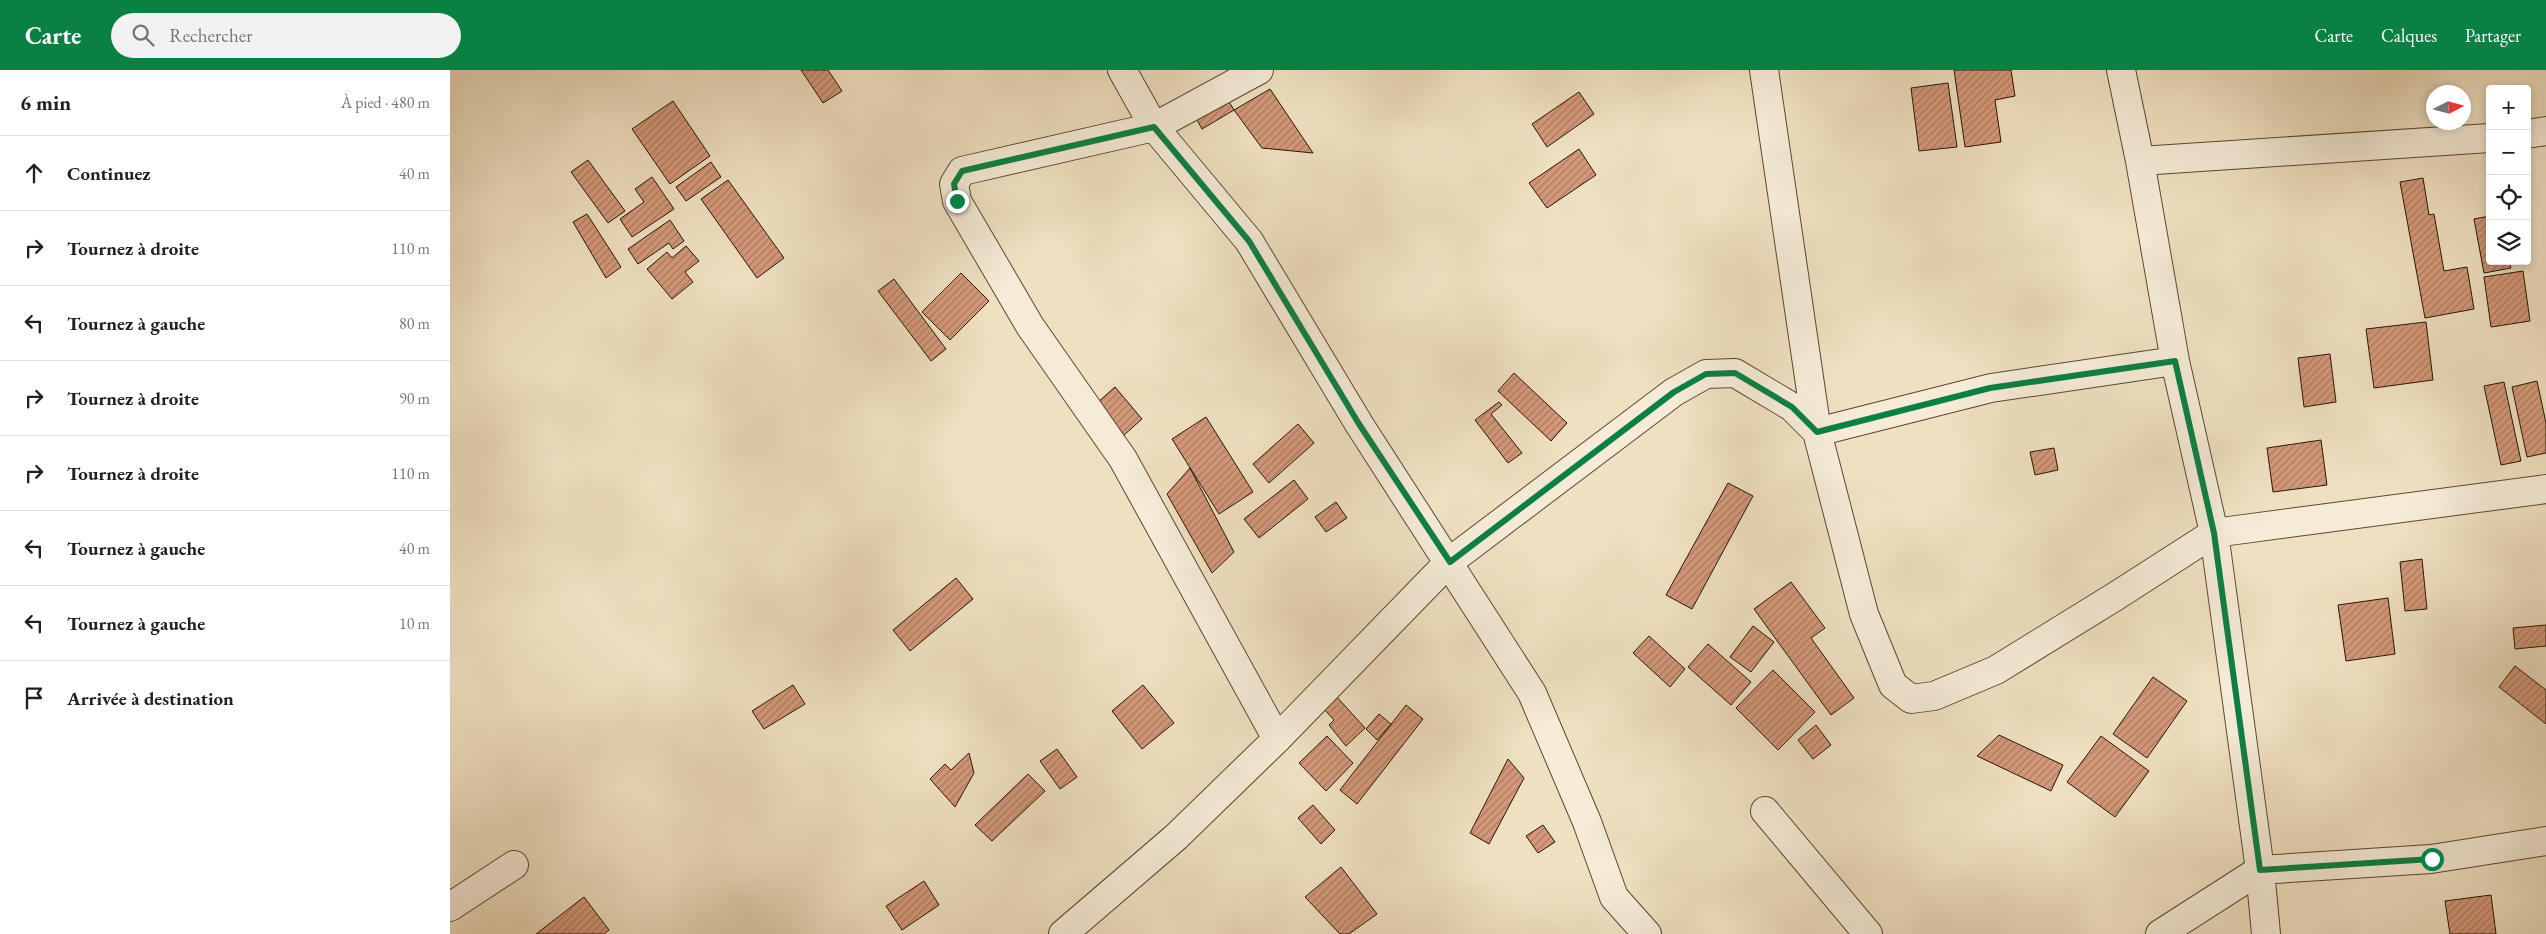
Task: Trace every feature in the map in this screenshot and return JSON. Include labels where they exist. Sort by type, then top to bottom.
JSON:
[{"type":"street","points":[[1122,70],[1154,127],[1249,241],[1359,424],[1450,562],[1532,692],[1587,822],[1614,897],[1647,934]]},
{"type":"street","points":[[1259,70],[1154,127],[962,171],[954,184],[957,201],[1030,326],[1124,459],[1277,739]]},
{"type":"street","points":[[1764,70],[1817,432],[1864,614],[1893,686],[1911,699],[1934,696],[1996,670],[2214,533],[2546,489]]},
{"type":"street","points":[[2121,70],[2140,161],[2175,361],[2214,533],[2260,870],[2266,934]]},
{"type":"street","points":[[2531,133],[2546,131]]},
{"type":"street","points":[[2140,161],[2486,138]]},
{"type":"street","points":[[1817,432],[1990,388],[2175,361]]},
{"type":"street","points":[[1063,934],[1176,836],[1277,739],[1450,562],[1674,392],[1706,374],[1735,373],[1792,407],[1817,432]]},
{"type":"street","points":[[1765,811],[1868,934]]},
{"type":"street","points":[[2160,934],[2260,870],[2432,859],[2546,841]]},
{"type":"street","points":[[450,907],[514,865]]},
{"type":"building","points":[[801,70],[828,70],[842,91],[823,103]]},
{"type":"building","points":[[1954,70],[2011,70],[2015,96],[1995,100],[2001,142],[1965,147]]},
{"type":"building","points":[[1948,83],[1957,147],[1919,151],[1911,88]]},
{"type":"building","points":[[1270,89],[1313,153],[1262,148],[1234,110]]},
{"type":"building","points":[[1223,92],[1234,110],[1202,129],[1192,111]]},
{"type":"building","points":[[1579,92],[1594,114],[1547,147],[1532,124]]},
{"type":"building","points":[[673,101],[710,156],[670,184],[632,129]]},
{"type":"building","points":[[1579,149],[1596,175],[1547,208],[1529,183]]},
{"type":"building","points":[[588,160],[625,211],[608,223],[571,172]]},
{"type":"building","points":[[711,162],[721,177],[686,201],[676,187]]},
{"type":"building","points":[[652,177],[674,209],[632,237],[620,219],[644,202],[635,189]]},
{"type":"building","points":[[2423,178],[2429,215],[2434,214],[2444,271],[2467,267],[2474,309],[2425,318],[2400,182]]},
{"type":"building","points":[[728,180],[784,258],[757,278],[701,199]]},
{"type":"building","points":[[587,214],[621,267],[606,278],[573,222]]},
{"type":"building","points":[[2486,217],[2486,265],[2510,265],[2511,268],[2484,273],[2474,219]]},
{"type":"building","points":[[670,220],[684,241],[673,249],[669,243],[638,264],[628,249]]},
{"type":"building","points":[[686,246],[699,261],[685,272],[693,282],[672,299],[647,269],[667,252],[672,258]]},
{"type":"building","points":[[2523,271],[2530,321],[2491,327],[2484,277]]},
{"type":"building","points":[[961,273],[989,301],[950,340],[922,312]]},
{"type":"building","points":[[894,279],[946,349],[931,361],[878,291]]},
{"type":"building","points":[[2426,322],[2433,380],[2374,388],[2366,329]]},
{"type":"building","points":[[2330,354],[2336,402],[2304,407],[2298,358]]},
{"type":"building","points":[[1514,373],[1567,423],[1551,441],[1498,391]]},
{"type":"building","points":[[2537,381],[2546,423],[2546,453],[2527,457],[2512,387]]},
{"type":"building","points":[[2504,382],[2521,461],[2501,465],[2484,386]]},
{"type":"building","points":[[1115,387],[1142,419],[1124,435],[1097,403]]},
{"type":"building","points":[[1499,402],[1502,405],[1491,414],[1522,453],[1508,463],[1475,420]]},
{"type":"building","points":[[1206,417],[1253,492],[1219,514],[1172,439]]},
{"type":"building","points":[[1298,424],[1314,443],[1269,483],[1253,464]]},
{"type":"building","points":[[2321,440],[2327,485],[2273,492],[2267,448]]},
{"type":"building","points":[[2054,448],[2058,470],[2035,475],[2030,452]]},
{"type":"building","points":[[1190,468],[1234,552],[1212,573],[1167,494]]},
{"type":"building","points":[[1294,480],[1308,499],[1259,538],[1244,519]]},
{"type":"building","points":[[1728,483],[1753,496],[1692,609],[1666,595]]},
{"type":"building","points":[[1336,502],[1347,518],[1326,532],[1315,517]]},
{"type":"building","points":[[2422,559],[2427,609],[2405,611],[2400,562]]},
{"type":"building","points":[[956,578],[973,599],[910,651],[893,630]]},
{"type":"building","points":[[1791,582],[1825,628],[1811,638],[1854,698],[1831,715],[1754,609]]},
{"type":"building","points":[[2388,598],[2395,654],[2346,661],[2338,605]]},
{"type":"building","points":[[2546,625],[2546,646],[2515,649],[2513,628]]},
{"type":"building","points":[[1753,626],[1774,642],[1751,672],[1730,657]]},
{"type":"building","points":[[1649,636],[1685,669],[1670,687],[1633,653]]},
{"type":"building","points":[[1708,644],[1751,682],[1731,705],[1688,667]]},
{"type":"building","points":[[2515,666],[2546,690],[2546,724],[2499,687]]},
{"type":"building","points":[[1773,670],[1815,712],[1778,750],[1736,708]]},
{"type":"building","points":[[2153,677],[2187,701],[2147,758],[2113,734]]},
{"type":"building","points":[[793,685],[805,704],[764,729],[752,711]]},
{"type":"building","points":[[1143,685],[1174,723],[1142,749],[1112,711]]},
{"type":"building","points":[[1336,696],[1365,728],[1346,746],[1329,725],[1334,720],[1323,708]]},
{"type":"building","points":[[1406,705],[1423,719],[1357,804],[1340,790]]},
{"type":"building","points":[[1379,714],[1391,724],[1377,740],[1366,729]]},
{"type":"building","points":[[1816,725],[1831,745],[1813,759],[1798,740]]},
{"type":"building","points":[[1999,735],[2063,765],[2051,791],[1977,756]]},
{"type":"building","points":[[1327,736],[1353,763],[1326,791],[1299,763]]},
{"type":"building","points":[[2101,736],[2149,771],[2115,817],[2067,782]]},
{"type":"building","points":[[1057,749],[1077,777],[1060,789],[1040,761]]},
{"type":"building","points":[[969,753],[974,773],[955,807],[930,779],[945,764],[951,770]]},
{"type":"building","points":[[1508,759],[1524,778],[1489,844],[1470,833]]},
{"type":"building","points":[[1028,774],[1045,791],[992,841],[975,825]]},
{"type":"building","points":[[1313,805],[1335,830],[1321,844],[1298,818]]},
{"type":"building","points":[[1543,825],[1555,842],[1538,853],[1526,836]]},
{"type":"building","points":[[1341,867],[1377,914],[1349,934],[1340,934],[1305,897]]},
{"type":"building","points":[[924,881],[939,905],[902,930],[886,906]]},
{"type":"building","points":[[2491,895],[2496,934],[2450,934],[2445,901]]},
{"type":"building","points":[[584,897],[609,930],[604,934],[536,934]]},
{"type":"route","points":[[957,201],[954,184],[962,171],[1154,127],[1249,241],[1306,331],[1359,424],[1450,562],[1674,392],[1706,374],[1735,373],[1792,407],[1817,432],[1990,388],[2175,361],[2214,533],[2260,870],[2432,859]]}]
